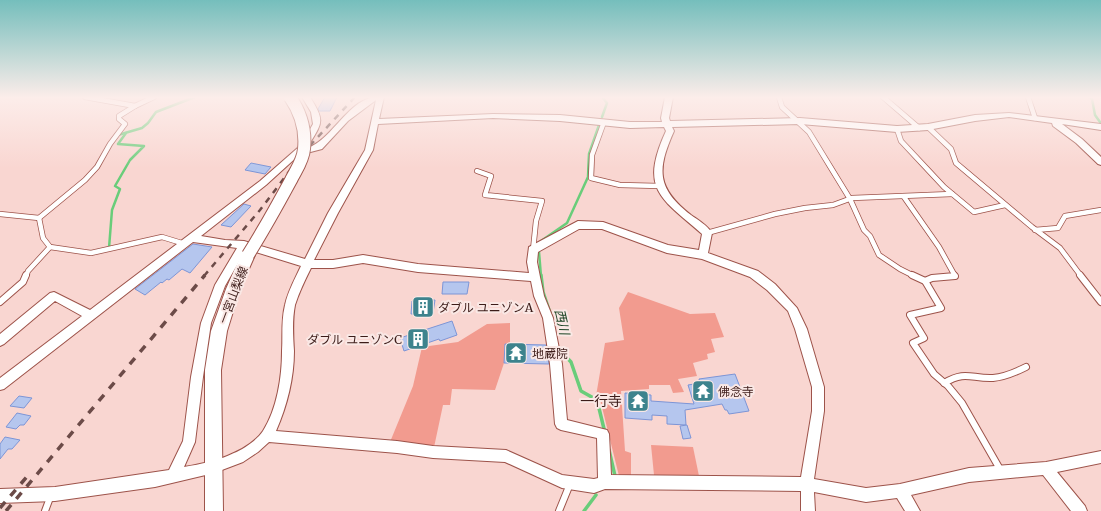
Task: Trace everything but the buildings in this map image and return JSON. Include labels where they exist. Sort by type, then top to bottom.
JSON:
[{"type":"main road","name":"一宮山梨線","points":[[214,511],[213,370],[222,324],[246,250],[278,207],[304,150],[302,121]]},
{"type":"street","points":[[317,121],[318,124],[300,153],[319,147],[343,121]]},
{"type":"street","points":[[0,496],[52,494],[155,480],[173,476],[214,466],[238,458],[254,448],[267,436],[278,415],[284,390],[288,352],[287,325],[290,305],[296,287],[333,213],[369,150],[375,122],[398,121]]},
{"type":"street","points":[[591,121],[630,125],[796,121],[897,129],[928,127],[961,121]]},
{"type":"street","points":[[666,121],[670,130],[661,150],[659,166],[660,186],[668,200],[707,233],[703,255]]},
{"type":"street","points":[[1051,121],[1101,127]]},
{"type":"street","points":[[1057,122],[1056,124],[1079,141],[1101,162]]},
{"type":"street","points":[[0,386],[263,183],[303,147]]},
{"type":"street","points":[[605,482],[603,434],[561,424],[556,364],[548,318],[540,296],[532,262],[533,250],[578,225],[603,226],[667,249],[703,255],[754,274],[771,287],[792,308],[801,329],[818,387],[818,411],[807,484],[808,511]]},
{"type":"street","points":[[189,241],[225,244],[308,264],[333,264],[363,259],[418,268],[535,277]]},
{"type":"street","points":[[173,476],[189,442],[197,377],[206,323],[220,285],[246,250]]},
{"type":"street","points":[[0,341],[54,296],[91,315]]},
{"type":"street","points":[[267,436],[397,447],[432,452],[506,456],[562,481],[594,486],[605,482],[807,484],[866,495],[900,491],[969,475],[1046,468],[1101,457]]},
{"type":"street","points":[[1046,468],[1080,511]]},
{"type":"street","points":[[900,491],[914,511]]},
{"type":"lane","points":[[0,214],[39,218],[85,180],[93,171],[125,124],[121,121]]},
{"type":"lane","points":[[796,121],[809,132],[850,199],[864,230],[870,236],[879,255],[900,269],[925,281],[941,308],[910,315],[924,338],[913,343],[934,374],[962,403],[984,439],[1001,472]]},
{"type":"lane","points":[[910,121],[918,128]]},
{"type":"lane","points":[[604,122],[592,155],[591,178],[620,185],[660,186]]},
{"type":"lane","points":[[928,127],[951,149],[956,163],[1035,230],[1060,248],[1101,302]]},
{"type":"lane","points":[[897,129],[901,140],[952,194],[974,212],[1005,205]]},
{"type":"lane","points":[[477,171],[491,176],[485,195],[542,201],[536,221],[533,250]]},
{"type":"lane","points":[[707,233],[762,216],[800,208],[843,203],[850,199],[859,197],[904,197],[952,194]]},
{"type":"lane","points":[[904,197],[939,247],[955,276],[932,278],[925,281]]},
{"type":"lane","points":[[1035,230],[1058,228],[1065,216],[1101,210]]},
{"type":"lane","points":[[39,218],[43,238],[50,247],[91,253],[162,236],[189,241]]},
{"type":"lane","points":[[0,302],[23,282],[28,271],[50,247]]},
{"type":"lane","points":[[944,383],[954,377],[966,374],[992,378],[1012,374],[1026,367]]},
{"type":"lane","points":[[559,511],[570,483]]},
{"type":"lane","points":[[45,511],[52,494]]},
{"type":"shaded area","points":[[628,292],[690,314],[715,313],[724,337],[711,339],[715,352],[707,354],[708,359],[693,363],[697,376],[678,379],[684,392],[673,393],[670,385],[649,385],[649,389],[621,391],[625,451],[631,453],[631,478],[619,476],[600,399],[596,396],[605,343],[624,340],[619,308]]},
{"type":"shaded area","points":[[510,323],[510,344],[505,344],[504,363],[495,390],[452,389],[450,405],[443,405],[433,452],[390,442],[413,386],[422,347],[458,342],[487,324]]},
{"type":"shaded area","points":[[651,445],[693,447],[699,476],[654,475]]},
{"type":"waterway","points":[[118,135],[142,128],[150,121]]},
{"type":"waterway","name":"西川","points":[[541,241],[567,223],[588,177],[589,154],[599,125]]},
{"type":"waterway","points":[[109,248],[112,210],[120,189],[115,186],[130,160],[144,146],[118,144],[126,133]]},
{"type":"waterway","name":"西川","points":[[539,252],[541,276]]},
{"type":"waterway","name":"西川","points":[[541,275],[543,292],[551,316]]},
{"type":"waterway","name":"西川","points":[[557,347],[571,362],[581,391],[597,400],[605,433]]},
{"type":"waterway","name":"西川","points":[[609,450],[615,476]]},
{"type":"waterway","name":"西川","points":[[584,511],[596,495]]},
{"type":"railway","points":[[204,276],[260,210],[304,152],[333,121]]},
{"type":"railway","points":[[6,511],[205,275]]},
{"type":"railway","points":[[0,508],[31,472]]},
{"type":"place","name":"ダブル ユニゾンA","points":[[423,307]]},
{"type":"place","name":"ダブル ユニゾンC","points":[[418,339]]},
{"type":"place","name":"地蔵院","points":[[516,353]]},
{"type":"place","name":"佛念寺","points":[[703,391]]},
{"type":"place","name":"一行寺","points":[[638,401]]}]
